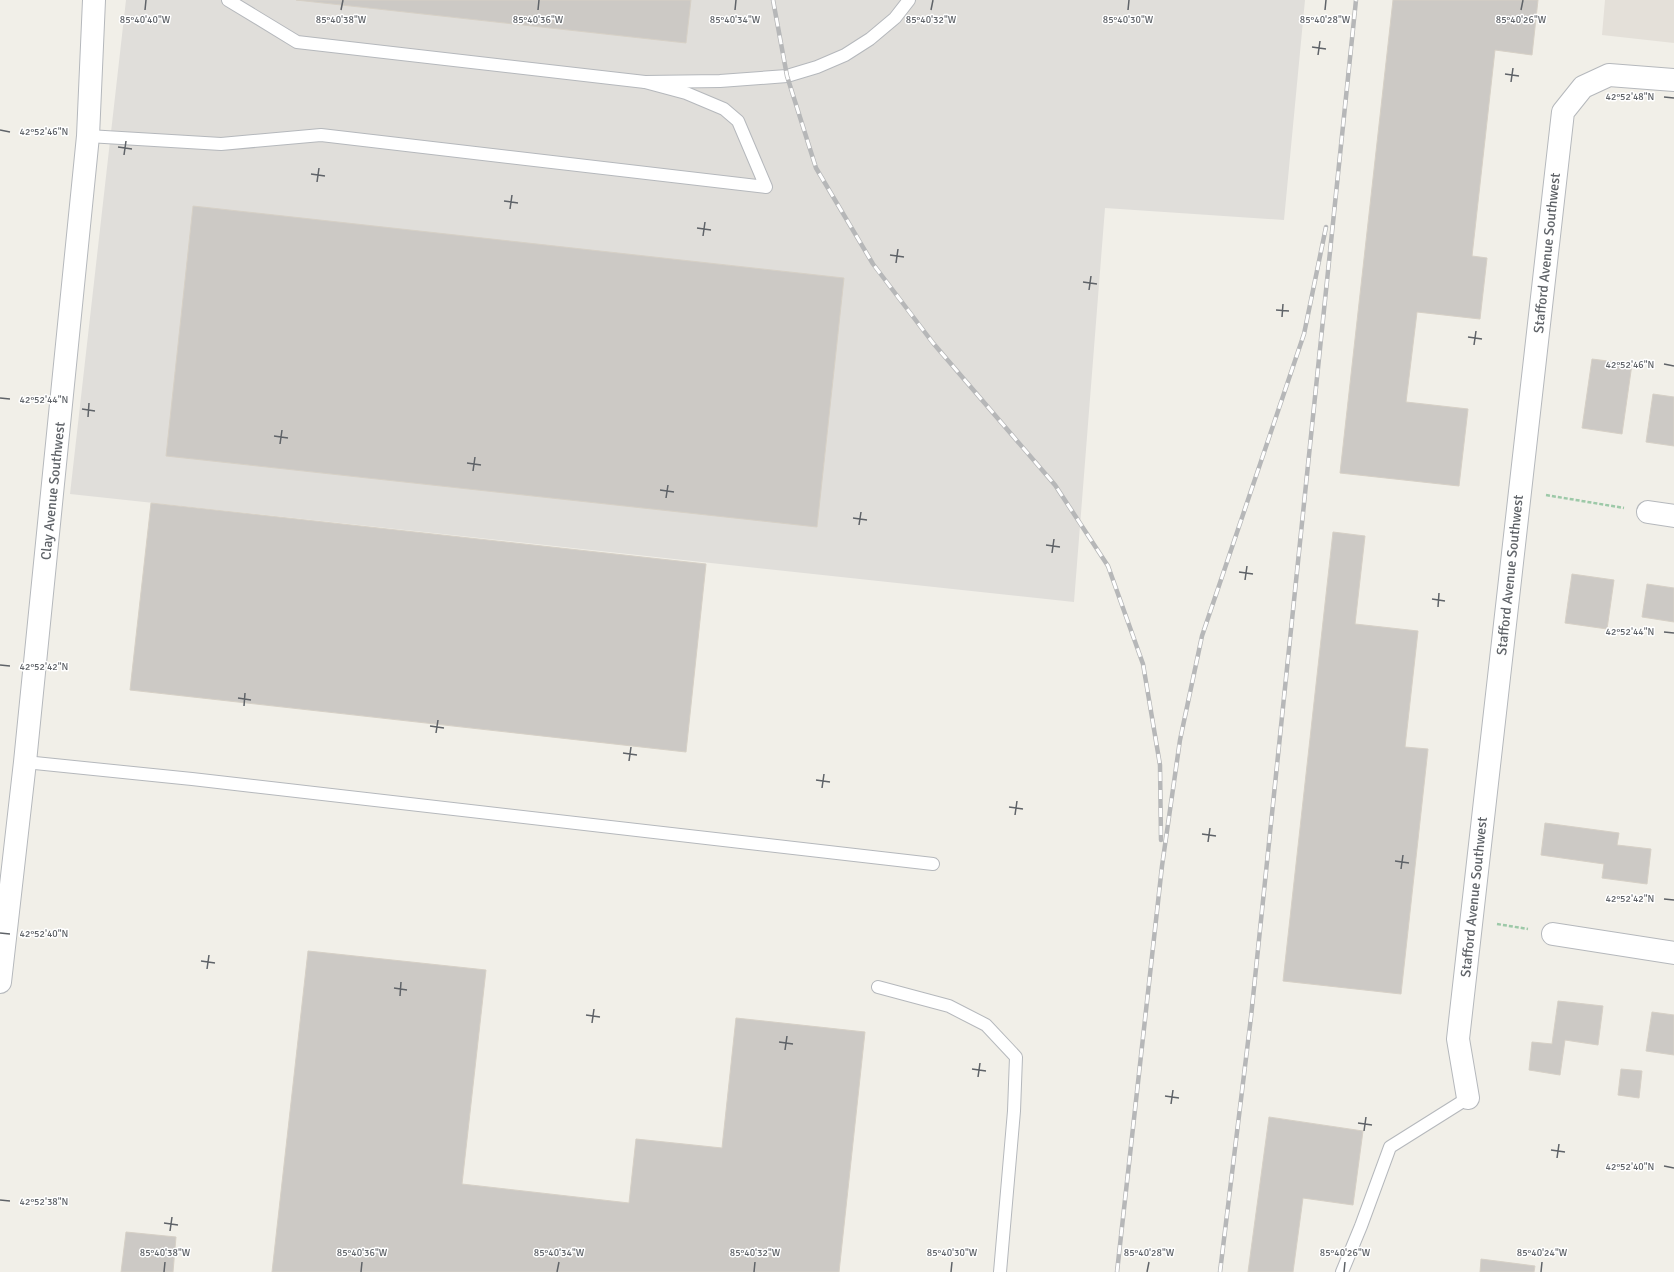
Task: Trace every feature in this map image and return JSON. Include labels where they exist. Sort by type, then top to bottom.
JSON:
[{"type":"street","name":"Clay Avenue Southwest","points":[[1,970],[26,762],[88,136],[94,0]]},
{"type":"street","name":"Stafford Avenue Southwest","points":[[1468,1098],[1458,1039],[1563,112],[1583,87],[1609,74],[1674,80]]},
{"type":"street","points":[[1648,512],[1674,516]]},
{"type":"street","points":[[1553,934],[1674,953]]},
{"type":"lane","points":[[228,0],[297,42],[645,82],[720,81],[787,76],[817,67],[845,55],[870,39],[895,18],[909,0]]},
{"type":"lane","points":[[88,136],[221,144],[322,135],[766,187],[738,121],[717,106],[686,93],[645,82]]},
{"type":"lane","points":[[26,762],[192,779],[933,864]]},
{"type":"lane","points":[[878,988],[949,1006],[986,1025],[1016,1057],[1014,1111],[1000,1272]]},
{"type":"lane","points":[[1342,1272],[1361,1226],[1390,1147],[1468,1098]]},
{"type":"path","points":[[1520,490],[1648,512]]},
{"type":"path","points":[[1471,919],[1553,934]]},
{"type":"shaded area","points":[[126,0],[1305,0],[1284,220],[1105,208],[1074,602],[70,494]]},
{"type":"shaded area","points":[[1605,0],[1674,0],[1674,43],[1602,35]]},
{"type":"building","points":[[296,0],[691,0],[686,43]]},
{"type":"building","points":[[1393,0],[1538,0],[1532,55],[1495,50],[1472,256],[1487,258],[1480,319],[1417,312],[1406,402],[1468,409],[1459,486],[1340,473]]},
{"type":"building","points":[[193,206],[844,278],[817,527],[166,456]]},
{"type":"building","points":[[1592,359],[1632,364],[1622,434],[1582,428]]},
{"type":"building","points":[[1653,394],[1674,397],[1674,446],[1646,442]]},
{"type":"building","points":[[151,503],[706,564],[686,752],[130,690]]},
{"type":"building","points":[[1333,532],[1365,536],[1355,624],[1418,631],[1405,747],[1428,749],[1401,994],[1283,981]]},
{"type":"building","points":[[1572,574],[1614,580],[1607,629],[1565,623]]},
{"type":"building","points":[[1647,584],[1674,588],[1674,622],[1642,617]]},
{"type":"building","points":[[1545,823],[1619,833],[1617,845],[1651,849],[1647,884],[1602,878],[1604,864],[1541,855]]},
{"type":"building","points":[[308,951],[486,970],[462,1184],[629,1203],[636,1139],[722,1148],[736,1018],[865,1032],[839,1272],[272,1272]]},
{"type":"building","points":[[1558,1001],[1603,1006],[1598,1045],[1565,1040],[1560,1075],[1529,1070],[1532,1042],[1552,1044]]},
{"type":"building","points":[[1652,1012],[1674,1015],[1674,1055],[1646,1051]]},
{"type":"building","points":[[1621,1069],[1642,1071],[1639,1098],[1618,1095]]},
{"type":"building","points":[[1269,1117],[1363,1131],[1353,1205],[1303,1198],[1293,1272],[1248,1272]]},
{"type":"building","points":[[126,1232],[176,1237],[173,1272],[121,1272]]},
{"type":"building","points":[[1481,1259],[1535,1266],[1534,1272],[1480,1272]]},
{"type":"railway","points":[[773,0],[787,76],[816,168],[873,264],[933,343],[1055,485],[1108,566],[1143,664],[1160,765],[1161,840]]},
{"type":"railway","points":[[1220,1272],[1251,1017],[1356,0]]},
{"type":"railway","points":[[1117,1272],[1162,866],[1180,740],[1202,636],[1304,334],[1326,227]]}]
